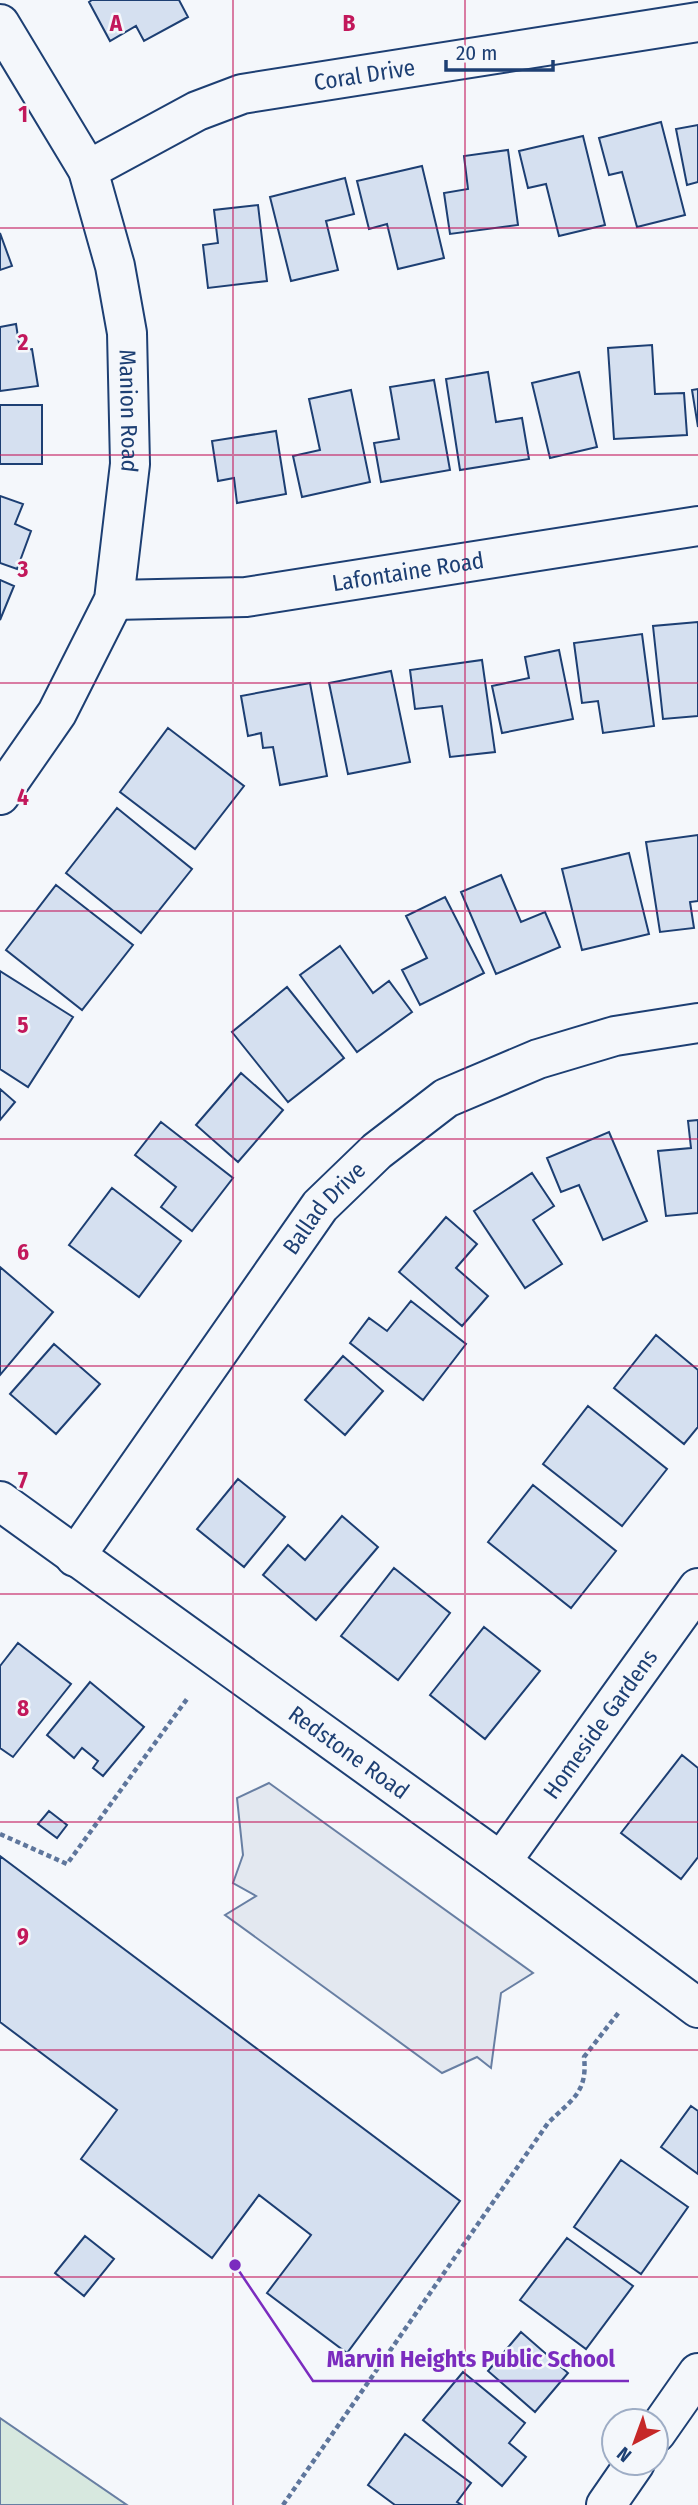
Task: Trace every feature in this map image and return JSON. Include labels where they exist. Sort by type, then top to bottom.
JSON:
[{"type":"street","name":"Coral Drive","points":[[88,170],[197,111],[242,94],[698,22]]},
{"type":"street","name":"Manion Road","points":[[0,24],[88,170],[115,266],[127,333],[130,464],[114,600],[57,713],[0,795]]},
{"type":"street","name":"Lafontaine Road","points":[[114,600],[246,597],[698,526]]},
{"type":"street","name":"Ballad Drive","points":[[75,1557],[320,1206],[377,1151],[446,1098],[538,1059],[615,1036],[698,1023]]},
{"type":"street","name":"Redstone Road","points":[[0,1501],[502,1862],[698,2008]]},
{"type":"street","name":"Homeside Gardens","points":[[502,1862],[698,1588]]},
{"type":"street","points":[[670,2413],[698,2373]]},
{"type":"street","points":[[606,2505],[625,2477]]},
{"type":"path","points":[[0,1834],[67,1864],[187,1699]]},
{"type":"path","points":[[283,2505],[548,2123],[578,2094],[586,2075],[584,2057],[619,2012]]},
{"type":"shaded area","points":[[269,1783],[533,1973],[501,1993],[491,2068],[477,2057],[442,2073],[225,1915],[256,1896],[233,1883],[243,1855],[237,1798]]},
{"type":"shaded area","points":[[0,2418],[127,2505],[0,2505]]},
{"type":"building","points":[[179,0],[188,17],[144,41],[136,26],[110,41],[89,2]]},
{"type":"building","points":[[661,122],[685,215],[637,227],[622,172],[609,175],[599,138]]},
{"type":"building","points":[[698,125],[698,182],[687,185],[676,129]]},
{"type":"building","points":[[583,136],[605,225],[559,236],[546,184],[528,188],[519,151]]},
{"type":"building","points":[[508,150],[518,225],[450,234],[444,193],[468,189],[464,156]]},
{"type":"building","points":[[422,166],[444,258],[398,269],[387,224],[369,229],[357,181]]},
{"type":"building","points":[[345,178],[354,214],[326,221],[338,270],[291,281],[270,197]]},
{"type":"building","points":[[258,205],[267,281],[208,288],[203,245],[218,243],[214,210]]},
{"type":"building","points":[[0,233],[12,266],[0,270]]},
{"type":"building","points":[[16,324],[20,350],[32,349],[38,386],[0,391],[0,327]]},
{"type":"building","points":[[652,345],[655,394],[684,393],[687,435],[614,439],[608,348]]},
{"type":"building","points":[[488,372],[496,422],[522,418],[529,459],[460,470],[446,379]]},
{"type":"building","points":[[579,372],[597,447],[550,458],[532,383]]},
{"type":"building","points":[[434,380],[450,470],[381,482],[374,443],[399,439],[390,387]]},
{"type":"building","points":[[698,389],[698,427],[692,390]]},
{"type":"building","points":[[351,390],[370,482],[302,497],[293,456],[320,450],[309,399]]},
{"type":"building","points":[[0,405],[42,405],[42,464],[0,464]]},
{"type":"building","points":[[276,431],[286,494],[237,503],[234,478],[218,481],[212,441]]},
{"type":"building","points":[[0,496],[23,504],[15,524],[31,531],[17,569],[0,563]]},
{"type":"building","points":[[0,580],[14,586],[0,620]]},
{"type":"building","points":[[698,622],[698,716],[663,719],[653,626]]},
{"type":"building","points":[[642,634],[654,726],[603,733],[598,701],[582,703],[574,643]]},
{"type":"building","points":[[559,650],[573,719],[502,733],[492,686],[529,678],[525,657]]},
{"type":"building","points":[[482,660],[495,752],[450,757],[442,706],[415,709],[410,670]]},
{"type":"building","points":[[391,671],[410,762],[348,774],[329,683]]},
{"type":"building","points":[[310,683],[327,776],[280,785],[273,747],[263,748],[261,733],[248,736],[241,696]]},
{"type":"building","points":[[168,728],[244,786],[195,849],[120,792]]},
{"type":"building","points":[[117,808],[192,869],[141,933],[66,873]]},
{"type":"building","points":[[698,835],[698,901],[690,902],[694,928],[660,932],[646,842]]},
{"type":"building","points":[[629,853],[649,934],[582,950],[562,869]]},
{"type":"building","points":[[501,875],[521,922],[545,912],[560,947],[496,974],[461,892]]},
{"type":"building","points":[[56,885],[133,945],[82,1010],[6,950]]},
{"type":"building","points":[[445,897],[484,973],[420,1005],[402,970],[427,958],[406,916]]},
{"type":"building","points":[[340,946],[373,993],[389,981],[412,1012],[357,1052],[300,975]]},
{"type":"building","points":[[0,971],[73,1017],[28,1087],[0,1069]]},
{"type":"building","points":[[287,987],[344,1058],[288,1102],[232,1032]]},
{"type":"building","points":[[241,1073],[283,1110],[238,1162],[196,1125]]},
{"type":"building","points":[[0,1089],[15,1102],[0,1120]]},
{"type":"building","points":[[698,1120],[698,1213],[666,1216],[658,1151],[691,1148],[688,1121]]},
{"type":"building","points":[[161,1122],[233,1178],[192,1231],[161,1207],[176,1187],[135,1155]]},
{"type":"building","points":[[609,1132],[647,1221],[603,1240],[579,1185],[561,1192],[547,1158]]},
{"type":"building","points":[[532,1173],[554,1206],[533,1220],[562,1264],[525,1288],[474,1211]]},
{"type":"building","points":[[112,1188],[181,1241],[139,1297],[69,1245]]},
{"type":"building","points":[[446,1217],[477,1244],[456,1268],[488,1296],[462,1326],[399,1272]]},
{"type":"building","points":[[0,1267],[53,1312],[0,1375]]},
{"type":"building","points":[[411,1301],[466,1344],[423,1400],[350,1343],[369,1318],[387,1331]]},
{"type":"building","points":[[656,1335],[698,1370],[698,1427],[684,1444],[614,1388]]},
{"type":"building","points":[[54,1344],[100,1384],[56,1434],[10,1394]]},
{"type":"building","points":[[343,1356],[383,1391],[345,1435],[305,1400]]},
{"type":"building","points":[[588,1406],[667,1469],[622,1526],[543,1464]]},
{"type":"building","points":[[238,1479],[285,1517],[244,1567],[197,1529]]},
{"type":"building","points":[[533,1485],[616,1551],[571,1608],[488,1542]]},
{"type":"building","points":[[342,1516],[378,1547],[316,1620],[263,1575],[288,1545],[305,1560]]},
{"type":"building","points":[[394,1568],[450,1613],[398,1680],[341,1636]]},
{"type":"building","points":[[484,1627],[540,1671],[485,1739],[430,1695]]},
{"type":"building","points":[[18,1643],[71,1684],[13,1757],[0,1748],[0,1666]]},
{"type":"building","points":[[90,1682],[144,1727],[103,1776],[93,1768],[98,1761],[82,1748],[74,1758],[47,1735]]},
{"type":"building","points":[[682,1755],[698,1768],[698,1857],[681,1879],[621,1833]]},
{"type":"building","points":[[49,1811],[67,1825],[57,1838],[38,1824]]},
{"type":"building","points":[[0,1856],[460,2201],[347,2353],[267,2293],[311,2235],[259,2195],[212,2258],[81,2159],[117,2110],[0,2022]]},
{"type":"building","points":[[691,2106],[698,2111],[698,2174],[661,2147]]},
{"type":"building","points":[[621,2160],[688,2207],[641,2274],[574,2227]]},
{"type":"building","points":[[85,2236],[114,2259],[84,2296],[55,2273]]},
{"type":"building","points":[[567,2238],[633,2286],[586,2349],[520,2300]]},
{"type":"building","points":[[521,2332],[568,2373],[535,2412],[488,2371]]},
{"type":"building","points":[[463,2372],[525,2423],[509,2443],[526,2457],[502,2486],[423,2420]]},
{"type":"building","points":[[405,2434],[471,2483],[457,2502],[462,2505],[395,2505],[368,2485]]},
{"type":"place","name":"Marvin Heights Public School","points":[[235,2265]]}]
